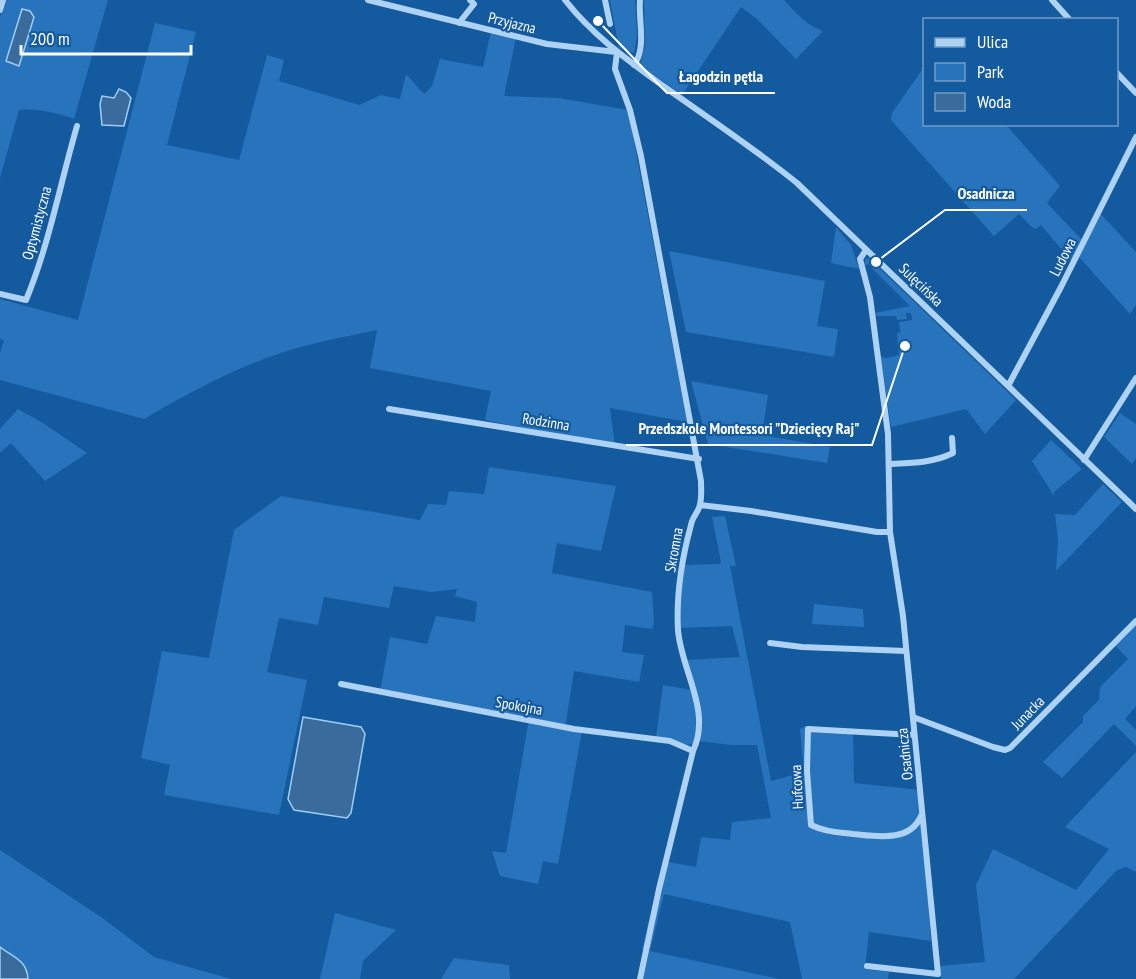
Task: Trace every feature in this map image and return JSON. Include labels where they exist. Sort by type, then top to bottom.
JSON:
[{"type":"street","points":[[0,10],[3,0]]},
{"type":"street","name":"Przyjazna","points":[[368,0],[547,44],[617,52]]},
{"type":"street","points":[[459,23],[474,4],[470,0]]},
{"type":"street","name":"Sulęcińska","points":[[565,0],[581,20],[617,52],[765,157],[797,183],[1136,509]]},
{"type":"street","points":[[605,0],[609,24]]},
{"type":"street","points":[[634,65],[638,59],[640,46],[640,0]]},
{"type":"street","points":[[1052,0],[1068,18]]},
{"type":"street","name":"Skromna","points":[[617,52],[615,69],[630,110],[641,156],[667,302],[699,459],[701,481],[700,506],[692,521],[682,560],[678,629],[694,689],[700,723],[698,741],[693,751],[645,946],[640,979]]},
{"type":"street","points":[[1118,74],[1136,93]]},
{"type":"street","name":"Optymistyczna","points":[[0,294],[26,300],[48,237],[61,178],[77,126]]},
{"type":"street","name":"Ludowa","points":[[1008,386],[1061,287],[1136,137]]},
{"type":"street","name":"Osadnicza","points":[[866,250],[860,259],[870,297],[888,434],[890,532],[906,651],[938,974],[867,966]]},
{"type":"street","points":[[1084,460],[1136,378]]},
{"type":"street","name":"Rodzinna","points":[[389,409],[699,459]]},
{"type":"street","points":[[889,464],[919,463],[942,458],[953,453],[952,438]]},
{"type":"street","points":[[700,506],[751,511],[877,532],[890,532]]},
{"type":"street","name":"Junacka","points":[[912,717],[1005,750],[1136,621]]},
{"type":"street","points":[[770,643],[802,647],[906,651]]},
{"type":"street","name":"Spokojna","points":[[341,684],[563,727],[670,741],[693,751]]},
{"type":"street","name":"Hufcowa","points":[[914,735],[808,729],[807,771],[811,825],[823,831],[885,837],[899,835],[918,824],[922,813]]},
{"type":"green space","points":[[5,0],[108,0],[74,119],[47,112],[19,110],[0,178],[0,17]]},
{"type":"green space","points":[[610,0],[635,0],[637,36],[634,53],[619,48]]},
{"type":"green space","points":[[644,0],[784,0],[807,22],[823,31],[796,59],[757,19],[741,7],[682,95],[640,65],[645,45]]},
{"type":"green space","points":[[155,23],[196,32],[167,145],[239,160],[267,55],[284,60],[279,81],[359,105],[381,95],[400,99],[406,74],[424,94],[432,86],[440,59],[483,67],[491,31],[516,37],[504,96],[559,98],[628,110],[687,422],[610,408],[615,447],[485,420],[491,391],[370,368],[377,330],[327,340],[260,360],[209,383],[144,419],[0,380],[0,353],[4,340],[0,339],[0,299],[78,320]]},
{"type":"green space","points":[[923,68],[923,126],[1007,126],[1060,186],[1047,203],[1083,241],[1099,212],[1136,252],[1136,305],[1130,314],[1079,257],[1072,262],[1041,225],[1036,229],[1033,228],[1019,214],[994,236],[891,120],[892,113]]},
{"type":"green space","points":[[836,227],[851,245],[859,269],[831,263]]},
{"type":"green space","points":[[669,251],[825,281],[817,326],[838,329],[834,357],[686,332]]},
{"type":"green space","points":[[866,258],[870,259],[1016,400],[985,434],[966,409],[891,427],[881,357],[899,355],[897,333],[900,333],[899,322],[912,320],[911,313],[906,313],[907,319],[897,320],[896,316],[876,316],[875,313],[910,306],[868,264],[864,266]]},
{"type":"green space","points":[[691,381],[768,395],[762,435],[830,447],[827,463],[708,444]]},
{"type":"green space","points":[[18,409],[87,453],[45,481],[11,443],[0,453],[0,429]]},
{"type":"green space","points":[[1120,413],[1136,424],[1136,458],[1132,464],[1104,437]]},
{"type":"green space","points":[[1051,440],[1082,469],[1054,492],[1054,496],[1032,461]]},
{"type":"green space","points":[[489,467],[616,486],[601,551],[557,543],[552,573],[652,592],[654,623],[652,629],[625,625],[622,652],[644,655],[639,682],[574,671],[565,728],[582,731],[558,864],[543,861],[538,884],[500,876],[492,851],[506,853],[529,719],[380,692],[390,637],[427,644],[436,616],[475,622],[477,602],[455,596],[457,589],[431,592],[394,586],[389,608],[324,597],[318,625],[279,618],[267,672],[307,680],[279,815],[164,795],[170,765],[141,758],[162,651],[209,658],[234,530],[281,496],[420,520],[428,504],[446,505],[449,491],[484,494]]},
{"type":"green space","points":[[1103,484],[1122,502],[1056,571],[1058,540],[1055,514],[1075,515]]},
{"type":"green space","points":[[725,516],[736,566],[730,566],[771,781],[804,772],[800,729],[805,726],[853,731],[854,783],[920,790],[931,941],[869,932],[865,969],[889,972],[888,979],[802,979],[790,922],[664,894],[650,951],[779,979],[643,979],[649,951],[642,949],[663,861],[696,867],[701,837],[730,840],[732,822],[771,818],[757,745],[699,741],[689,745],[656,737],[663,685],[692,690],[686,660],[740,657],[732,626],[678,628],[682,565],[719,564],[721,562],[712,517]]},
{"type":"green space","points":[[814,604],[863,609],[864,627],[812,624]]},
{"type":"green space","points":[[1136,621],[1136,706],[1125,719],[1136,730],[1136,746],[1114,724],[1062,778],[1043,762],[1083,722],[1083,716],[1099,700],[1100,687],[1128,659],[1114,644]]},
{"type":"green space","points":[[1136,752],[1136,872],[1126,867],[1117,870],[1014,979],[941,979],[940,966],[985,962],[976,885],[993,849],[1076,890],[1109,849],[1065,827]]},
{"type":"green space","points":[[0,850],[101,917],[154,957],[231,979],[28,979],[28,976],[0,947]]},
{"type":"green space","points":[[335,913],[396,930],[363,961],[360,979],[320,979]]},
{"type":"green space","points":[[454,958],[509,965],[510,979],[441,979]]},
{"type":"water","points":[[22,9],[30,11],[34,17],[19,66],[6,61]]},
{"type":"water","points":[[119,89],[131,98],[124,126],[102,125],[100,104],[102,96],[114,98]]},
{"type":"water","points":[[303,717],[361,727],[365,734],[351,813],[347,818],[294,810],[288,799]]},
{"type":"water","points":[[0,947],[22,963],[28,979],[0,979]]},
{"type":"place","name":"Łagodzin pętla","points":[[598,21]]},
{"type":"place","name":"Osadnicza","points":[[876,262]]},
{"type":"place","name":"Przedszkole Montessori \"Dziecięcy Raj\"","points":[[905,346]]}]
